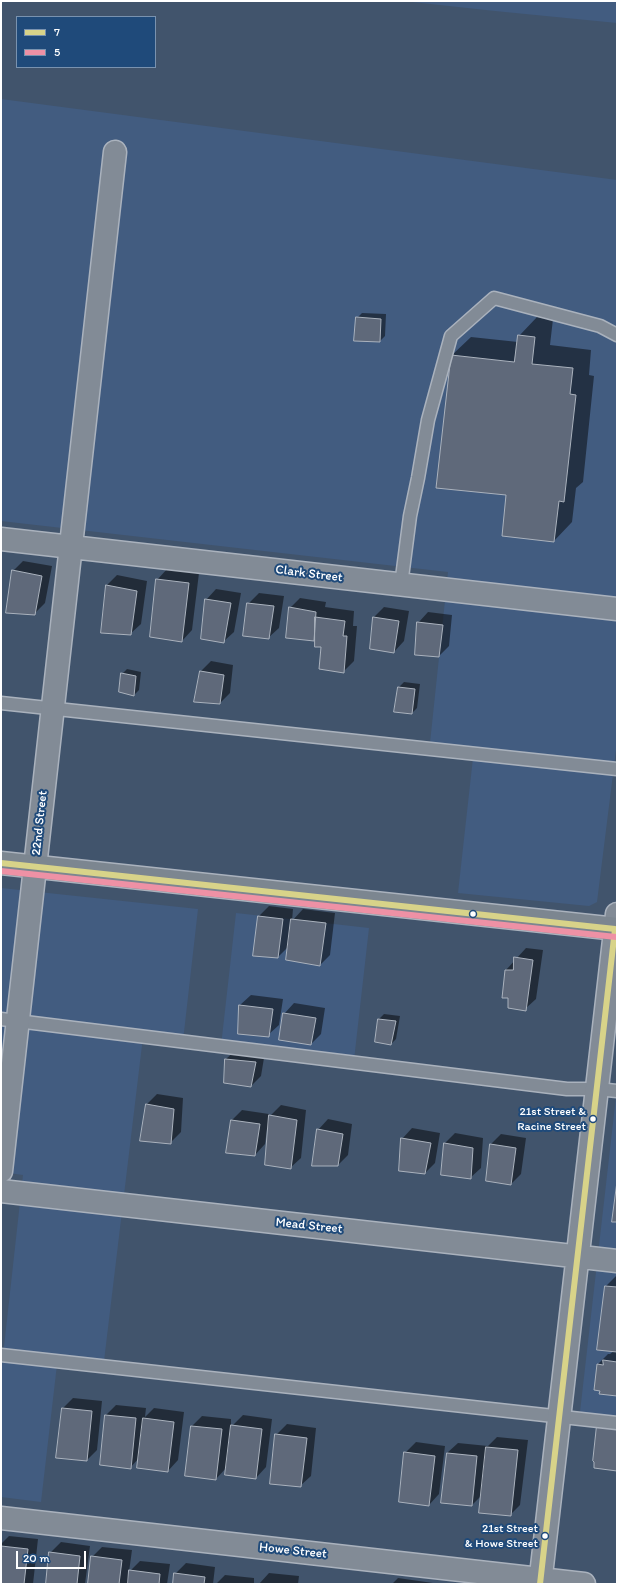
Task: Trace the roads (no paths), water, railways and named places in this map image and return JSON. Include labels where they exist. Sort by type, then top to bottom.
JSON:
[{"type":"main road","points":[[1,863],[616,924]]},
{"type":"street","name":"22nd Street","points":[[1,1171],[10,1020],[35,867],[115,152]]},
{"type":"street","name":"Clark Street","points":[[1,539],[617,609]]},
{"type":"street","points":[[540,1582],[577,1257],[607,1090],[616,924]]},
{"type":"street","name":"Mead Street","points":[[1,1191],[617,1261]]},
{"type":"street","name":"Howe Street","points":[[1,1518],[540,1582],[584,1584]]},
{"type":"lane","points":[[401,585],[410,516],[428,420],[451,336],[494,298],[600,326],[617,335]]},
{"type":"lane","points":[[1,703],[617,769]]},
{"type":"lane","points":[[10,1020],[559,1088],[607,1090]]},
{"type":"lane","points":[[1,1355],[617,1423]]},
{"type":"place","name":"21st Street & Racine Street","points":[[593,1119]]},
{"type":"place","name":"21st Street & Howe Street","points":[[545,1536]]}]
